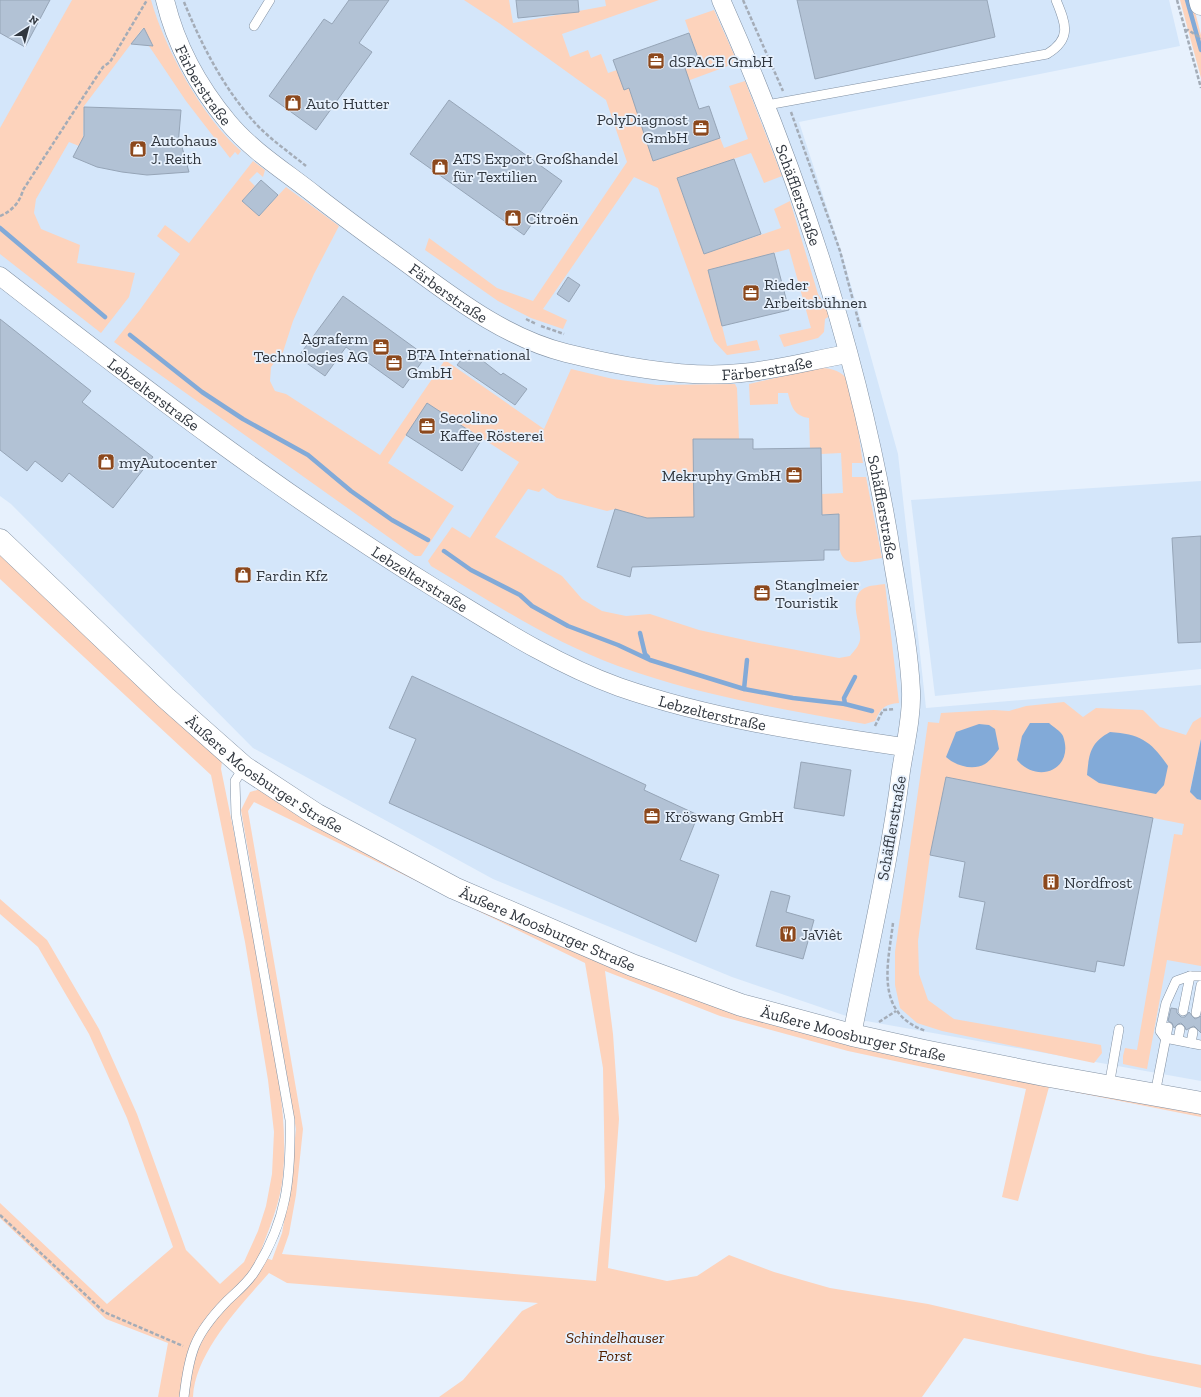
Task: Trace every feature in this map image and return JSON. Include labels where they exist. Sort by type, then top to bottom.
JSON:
[{"type":"street","name":"Färberstraße","points":[[165,0],[175,36],[199,83],[216,107],[241,135],[350,222],[466,306],[488,320],[542,345],[565,353],[649,369],[687,373],[715,375],[741,373],[778,368],[848,354]]},
{"type":"street","name":"Schäfflerstraße","points":[[721,0],[767,105],[848,314],[848,354],[870,440],[889,534],[906,648],[911,692],[910,710],[898,797],[854,1027]]},
{"type":"street","points":[[1200,0],[1201,4]]},
{"type":"street","name":"Lebzelterstraße","points":[[0,276],[114,364],[312,509],[514,638],[618,686],[681,705],[748,721],[904,748]]},
{"type":"street","name":"Äußere Moosburger Straße","points":[[0,540],[164,697],[244,767],[317,815],[454,888],[632,965],[734,1002],[854,1027],[1037,1074],[1201,1103]]},
{"type":"lane","points":[[254,26],[270,0]]},
{"type":"lane","points":[[767,105],[1046,54],[1062,43],[1065,34],[1063,16],[1056,0]]},
{"type":"lane","points":[[184,1397],[188,1362],[200,1333],[219,1310],[254,1273],[274,1238],[286,1198],[290,1160],[290,1120],[236,815],[235,781],[244,767]]},
{"type":"lane","points":[[1201,976],[1190,976],[1176,981],[1166,1003],[1160,1031],[1165,1038],[1201,1045]]},
{"type":"lane","points":[[1183,1011],[1190,976]]},
{"type":"lane","points":[[1171,1008],[1176,981]]},
{"type":"lane","points":[[1196,1013],[1201,990]]},
{"type":"lane","points":[[1155,1094],[1168,1027]]},
{"type":"lane","points":[[1109,1086],[1119,1029]]},
{"type":"lane","points":[[1178,1040],[1180,1029]]},
{"type":"lane","points":[[1191,1043],[1193,1032]]},
{"type":"path","points":[[0,216],[8,213],[21,198],[23,190],[103,67],[110,62],[147,0]]},
{"type":"path","points":[[183,0],[196,32],[213,65],[245,111],[272,139],[311,170]]},
{"type":"path","points":[[1177,0],[1201,88]]},
{"type":"path","points":[[1185,31],[1188,30],[1201,38]]},
{"type":"path","points":[[525,319],[570,336]]},
{"type":"path","points":[[872,728],[876,726],[883,710],[910,710]]},
{"type":"path","points":[[854,1027],[876,1024],[896,1011]]},
{"type":"path","points":[[0,1215],[104,1312],[193,1350]]},
{"type":"shaded area","points":[[0,0],[1169,0],[1180,46],[799,122],[843,257],[898,454],[926,708],[1201,685],[1201,1081],[855,1019],[732,977],[493,879],[253,748],[11,504],[0,496]]},
{"type":"shaded area","points":[[1201,481],[1201,669],[935,696],[911,500]]},
{"type":"green space","points":[[72,0],[151,0],[165,39],[187,81],[212,120],[241,151],[238,155],[235,152],[230,158],[186,101],[149,46],[151,42],[143,28],[84,106],[83,141],[81,141],[79,146],[69,142],[36,199],[34,213],[41,229],[80,245],[77,263],[135,273],[129,297],[101,333],[0,254],[0,128]]},
{"type":"green space","points":[[464,0],[509,0],[513,23],[606,6],[605,0],[659,0],[562,34],[570,57],[588,50],[591,58],[601,54],[608,73],[617,70],[625,90],[700,63],[685,20],[714,10],[736,59],[736,63],[690,80],[690,84],[654,161],[720,138],[724,148],[748,139],[729,86],[745,81],[782,176],[764,183],[751,153],[677,178],[704,254],[781,228],[774,209],[790,201],[818,294],[831,315],[825,319],[824,332],[818,338],[784,347],[779,335],[811,328],[789,249],[708,270],[727,346],[757,340],[760,350],[727,355],[714,341],[658,188],[634,177],[543,309],[567,320],[563,329],[531,318],[498,301],[425,250],[429,238],[497,288],[533,301],[627,162],[606,100],[499,23]]},
{"type":"green space","points":[[1180,0],[1192,0],[1201,35],[1201,78]]},
{"type":"green space","points":[[253,161],[265,170],[263,177],[257,172],[249,180],[255,186],[242,201],[259,216],[286,187],[339,226],[314,274],[293,321],[283,352],[271,367],[270,381],[275,391],[286,394],[380,455],[445,360],[544,429],[571,369],[613,379],[657,385],[735,384],[737,388],[739,439],[693,439],[822,501],[822,494],[843,493],[841,453],[821,454],[821,448],[810,449],[809,418],[800,415],[794,410],[788,393],[778,393],[778,404],[750,405],[749,384],[818,368],[826,368],[843,375],[849,384],[852,394],[863,463],[852,463],[852,477],[866,477],[882,558],[855,562],[845,560],[840,549],[839,542],[839,514],[647,518],[615,509],[607,511],[557,498],[543,488],[539,492],[528,489],[495,537],[562,576],[582,599],[602,611],[626,616],[650,614],[699,630],[839,658],[850,656],[860,640],[856,603],[860,591],[874,585],[885,584],[899,703],[890,704],[879,713],[875,721],[865,724],[802,713],[709,693],[648,676],[618,666],[569,645],[499,607],[431,566],[428,561],[452,527],[470,538],[519,462],[427,403],[388,463],[454,506],[421,556],[415,556],[114,342],[139,311],[180,254],[157,236],[165,225],[189,243]]},
{"type":"green space","name":"Schindelhauser Forst","points":[[0,555],[222,761],[221,769],[264,988],[283,1116],[284,1155],[282,1186],[274,1216],[259,1256],[272,1260],[282,1233],[289,1194],[296,1129],[241,810],[250,792],[261,789],[673,984],[1201,1111],[1201,1117],[1049,1087],[1018,1201],[1002,1197],[1026,1089],[848,1051],[720,1016],[605,971],[613,1034],[619,1119],[608,1268],[667,1281],[697,1276],[729,1255],[774,1272],[830,1288],[928,1304],[1148,1355],[1201,1365],[1201,1388],[964,1338],[922,1397],[439,1397],[463,1380],[522,1311],[538,1303],[287,1283],[269,1273],[233,1314],[211,1346],[202,1363],[196,1380],[193,1397],[158,1397],[168,1343],[106,1319],[0,1218],[0,1203],[107,1304],[173,1247],[127,1118],[89,1034],[38,947],[0,914],[0,899],[47,940],[99,1029],[137,1114],[186,1250],[220,1284],[244,1262],[258,1231],[266,1206],[272,1174],[274,1132],[268,1080],[245,942],[211,775],[0,579]],"holes":[[[254,802],[585,963],[603,1068],[605,1187],[596,1281],[282,1254],[289,1234],[296,1195],[303,1129],[248,811]]]},
{"type":"green space","points":[[1064,702],[1083,717],[1096,708],[1143,710],[1160,727],[1186,735],[1193,722],[1201,717],[1201,739],[1190,791],[1197,799],[1201,800],[1201,966],[1167,960],[1147,1069],[1123,1064],[1123,1056],[1125,1048],[1137,1050],[1174,834],[1182,835],[1184,824],[946,777],[930,855],[918,941],[919,974],[928,1000],[954,1019],[1101,1045],[1102,1053],[1094,1063],[942,1031],[917,1023],[900,1008],[895,985],[895,952],[928,722],[939,723],[941,713],[994,710],[1009,711],[1026,706]]},
{"type":"water","points":[[1030,723],[1049,723],[1063,736],[1065,748],[1064,757],[1059,765],[1052,770],[1044,772],[1035,771],[1025,768],[1017,760],[1022,736]]},
{"type":"water","points":[[979,724],[989,725],[995,729],[999,749],[989,761],[980,766],[970,767],[955,763],[946,757],[956,732]]},
{"type":"water","points":[[1110,732],[1129,735],[1144,740],[1162,757],[1168,766],[1164,785],[1156,794],[1099,783],[1087,775],[1090,755],[1094,745],[1098,740]]},
{"type":"water","points":[[1201,739],[1201,800],[1197,799],[1190,792]]},
{"type":"building","points":[[0,0],[50,0],[25,47],[0,33]]},
{"type":"building","points":[[349,0],[389,0],[359,43],[372,52],[316,130],[269,96],[324,19],[332,24]]},
{"type":"building","points":[[516,0],[578,0],[579,12],[518,18]]},
{"type":"building","points":[[797,0],[987,0],[995,37],[815,79]]},
{"type":"building","points":[[144,28],[153,46],[131,44]]},
{"type":"building","points":[[689,33],[700,63],[685,68],[699,109],[709,106],[720,138],[653,161],[629,88],[624,90],[613,60]]},
{"type":"building","points":[[449,100],[562,181],[524,235],[410,154]]},
{"type":"building","points":[[84,107],[181,110],[178,146],[182,147],[189,172],[147,175],[122,172],[97,167],[73,157],[84,136]]},
{"type":"building","points":[[734,159],[761,234],[704,254],[677,178]]},
{"type":"building","points":[[261,180],[278,195],[259,216],[242,201]]},
{"type":"building","points":[[774,253],[789,310],[722,326],[708,270]]},
{"type":"building","points":[[568,277],[580,285],[569,302],[557,294]]},
{"type":"building","points":[[343,296],[426,356],[403,388],[346,347],[325,376],[298,357]]},
{"type":"building","points":[[0,319],[91,391],[82,402],[153,457],[113,508],[69,473],[62,482],[35,461],[27,471],[0,450]]},
{"type":"building","points":[[469,350],[501,375],[503,373],[527,389],[515,405],[457,365]]},
{"type":"building","points":[[427,403],[482,439],[462,471],[406,435]]},
{"type":"building","points":[[693,439],[753,439],[753,449],[821,448],[822,515],[839,514],[839,550],[824,550],[824,560],[632,567],[630,577],[597,567],[615,509],[647,518],[694,517]]},
{"type":"building","points":[[1201,536],[1201,642],[1178,643],[1172,538]]},
{"type":"building","points":[[412,676],[646,785],[644,790],[698,815],[680,860],[719,875],[696,942],[389,803],[416,739],[389,728]]},
{"type":"building","points":[[801,762],[851,770],[844,816],[794,808]]},
{"type":"building","name":"Nordfrost","points":[[946,777],[1153,818],[1124,966],[1097,961],[1095,972],[976,949],[985,902],[959,897],[965,862],[930,855]]},
{"type":"building","points":[[771,891],[790,896],[786,912],[814,920],[803,959],[756,946]]},
{"type":"building","points":[[1171,1008],[1177,1009],[1177,1013],[1181,1017],[1185,1017],[1189,1012],[1195,1019],[1201,1016],[1201,1033],[1194,1026],[1186,1030],[1181,1023],[1174,1028],[1172,1023],[1168,1021]]},
{"type":"waterway","points":[[1187,0],[1201,50]]},
{"type":"waterway","points":[[0,228],[105,317]]},
{"type":"waterway","points":[[130,335],[202,392],[243,419],[308,455],[351,491],[392,520],[428,540]]},
{"type":"waterway","points":[[444,551],[471,570],[520,595],[532,606],[568,626],[618,645],[650,660],[744,689],[793,698],[845,704],[872,711]]},
{"type":"waterway","points":[[640,633],[645,654],[648,657]]},
{"type":"waterway","points":[[744,689],[747,660]]},
{"type":"waterway","points":[[845,704],[844,698],[855,677]]},
{"type":"place","name":"dSPACE GmbH","points":[[656,61]]},
{"type":"place","name":"Auto Hutter","points":[[293,103]]},
{"type":"place","name":"PolyDiagnost GmbH","points":[[701,128]]},
{"type":"place","name":"Autohaus J. Reith","points":[[138,149]]},
{"type":"place","name":"ATS Export Großhandel für Textilien","points":[[440,167]]},
{"type":"place","name":"Citroën","points":[[513,218]]},
{"type":"place","name":"Rieder Arbeitsbühnen","points":[[751,293]]},
{"type":"place","name":"Agraferm Technologies AG","points":[[381,347]]},
{"type":"place","name":"BTA International GmbH","points":[[394,363]]},
{"type":"place","name":"Secolino Kaffee Rösterei","points":[[427,426]]},
{"type":"place","name":"myAutocenter","points":[[106,462]]},
{"type":"place","name":"Mekruphy GmbH","points":[[794,475]]},
{"type":"place","name":"Fardin Kfz","points":[[243,575]]},
{"type":"place","name":"Stanglmeier Touristik","points":[[762,593]]},
{"type":"place","name":"Kröswang GmbH","points":[[652,816]]},
{"type":"place","name":"Nordfrost","points":[[1051,882]]},
{"type":"place","name":"JaViêt","points":[[788,934]]}]
